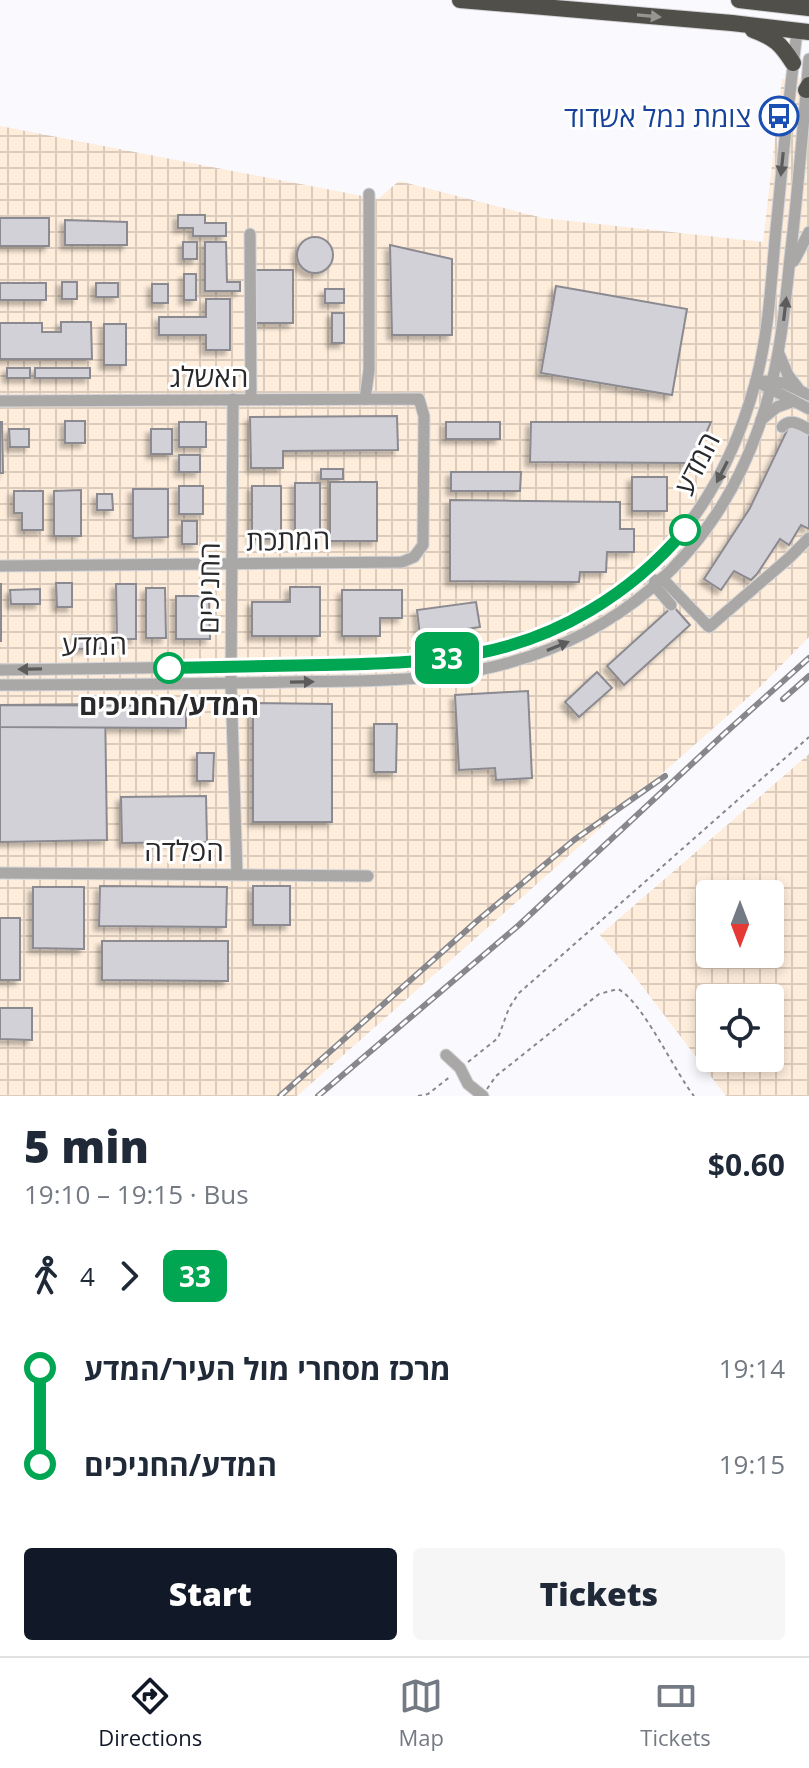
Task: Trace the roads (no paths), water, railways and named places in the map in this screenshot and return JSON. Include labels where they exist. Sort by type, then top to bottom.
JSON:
[{"type":"highway","points":[[460,0],[803,31]]},
{"type":"highway","points":[[744,0],[809,8]]},
{"type":"highway","points":[[732,23],[768,35],[801,61]]},
{"type":"street","name":"המדע","points":[[0,670],[437,660],[509,646],[571,623],[628,586],[662,557],[706,501],[737,439],[756,381],[767,322],[803,31]]},
{"type":"street","name":"המדע","points":[[0,685],[231,684],[416,678],[486,668],[555,648],[583,635],[606,622],[658,582],[699,539],[721,508],[761,421],[771,385],[789,272],[808,87],[801,61]]},
{"type":"street","points":[[365,399],[369,370],[369,194]]},
{"type":"street","points":[[789,272],[809,232]]},
{"type":"street","points":[[250,234],[251,399]]},
{"type":"street","points":[[778,352],[809,409]]},
{"type":"street","points":[[756,381],[801,396]]},
{"type":"street","points":[[761,421],[777,407],[801,396]]},
{"type":"street","name":"החניכים","points":[[233,399],[231,684],[237,874]]},
{"type":"street","name":"האשלג","points":[[0,401],[419,399]]},
{"type":"street","name":"המתכת","points":[[0,566],[402,562],[414,557],[423,545],[424,416],[419,399]]},
{"type":"street","points":[[782,427],[791,421],[809,429]]},
{"type":"street","points":[[658,582],[709,627],[809,538]]},
{"type":"street","points":[[662,557],[658,582],[671,605]]},
{"type":"street","name":"הפלדה","points":[[0,873],[368,876]]},
{"type":"street","points":[[446,1055],[460,1068],[468,1084],[482,1096]]},
{"type":"railway","points":[[318,1096],[519,925],[809,658]]},
{"type":"railway","points":[[783,699],[809,676]]},
{"type":"railway","points":[[280,1096],[477,921],[574,840],[665,776]]},
{"type":"place","name":"צומת נמל אשדוד","points":[[779,116]]},
{"type":"place","name":"המדע/החניכים","points":[[169,668]]}]
